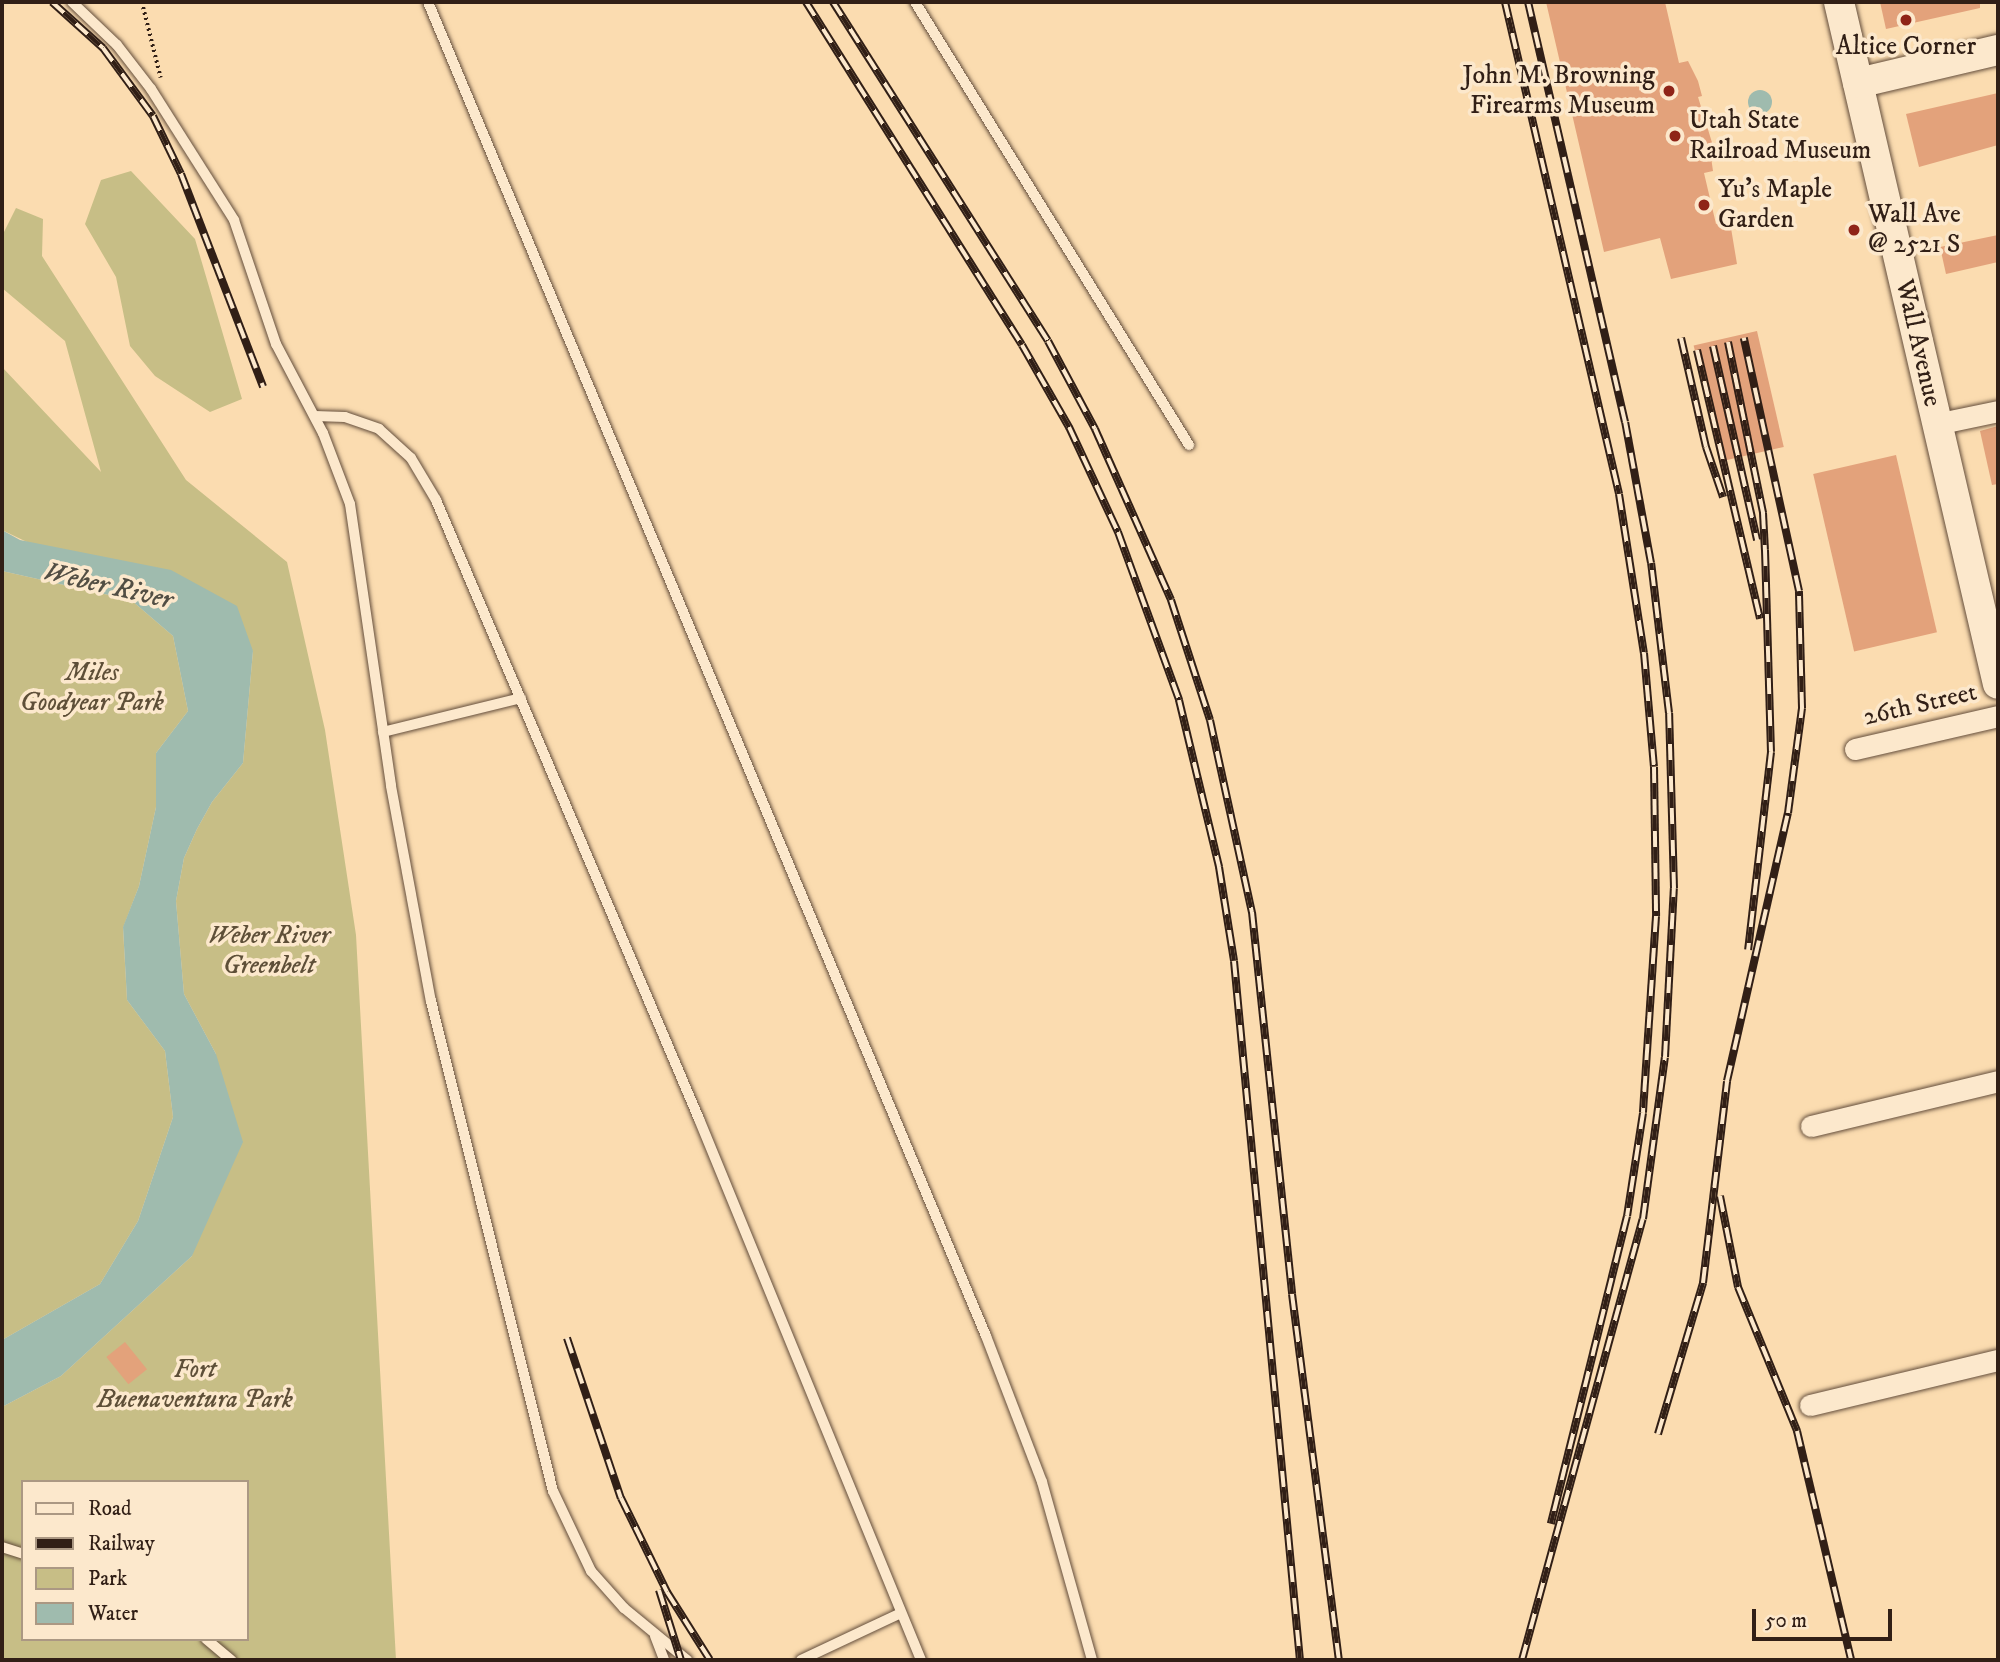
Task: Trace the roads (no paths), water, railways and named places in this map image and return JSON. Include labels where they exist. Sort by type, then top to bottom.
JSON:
[{"type":"main road","name":"Wall Avenue","points":[[1839,2],[1998,684]]},
{"type":"main road","points":[[1858,83],[1998,50]]},
{"type":"street","points":[[1936,424],[1998,411]]},
{"type":"street","name":"26th Street","points":[[1855,749],[1998,716]]},
{"type":"street","points":[[1811,1126],[1998,1081]]},
{"type":"street","points":[[1810,1405],[1998,1360]]},
{"type":"lane","points":[[72,2],[117,45],[151,89],[234,220],[276,344],[315,416],[349,504],[383,732],[431,1001],[553,1491],[591,1571],[624,1608],[687,1660]]},
{"type":"lane","points":[[428,2],[986,1336],[1042,1482],[1092,1660]]},
{"type":"lane","points":[[915,2],[1189,445]]},
{"type":"lane","points":[[315,416],[345,417],[379,429],[411,458],[436,500],[921,1660]]},
{"type":"lane","points":[[383,732],[521,698]]},
{"type":"lane","points":[[2,1547],[21,1553]]},
{"type":"lane","points":[[801,1660],[901,1613]]},
{"type":"lane","points":[[654,1633],[664,1660]]},
{"type":"lane","points":[[208,1641],[231,1660]]},
{"type":"water","points":[[1760,90],[1769,93],[1772,102],[1769,111],[1760,114],[1751,111],[1748,102],[1751,93]]},
{"type":"water","name":"Weber River","points":[[2,530],[20,540],[171,570],[237,606],[253,651],[243,763],[212,802],[197,829],[184,858],[176,901],[184,994],[216,1054],[243,1142],[192,1256],[61,1376],[2,1407],[2,1340],[100,1284],[138,1221],[173,1117],[165,1051],[127,1000],[123,927],[139,886],[156,807],[156,753],[188,711],[173,636],[131,600],[2,571]]},
{"type":"railway","points":[[52,2],[103,48],[153,116],[181,174],[263,387]]},
{"type":"railway","points":[[806,2],[1022,345],[1069,427],[1118,532],[1179,700],[1219,867],[1234,961],[1300,1660]]},
{"type":"railway","points":[[833,2],[1048,341],[1095,429],[1171,600],[1210,720],[1252,912],[1292,1294],[1339,1660]]},
{"type":"railway","points":[[1505,2],[1619,494],[1644,653],[1654,767],[1656,916],[1643,1113],[1627,1216],[1551,1524]]},
{"type":"railway","points":[[1522,1660],[1643,1219],[1665,1057],[1674,888],[1669,713],[1651,563],[1625,422],[1528,2]]},
{"type":"railway","points":[[1681,338],[1706,447],[1723,497]]},
{"type":"railway","points":[[1658,1434],[1703,1283],[1727,1081],[1788,813],[1802,708],[1799,591],[1744,338]]},
{"type":"railway","points":[[1728,342],[1763,513],[1765,550],[1771,752],[1748,950]]},
{"type":"railway","points":[[1713,346],[1757,540]]},
{"type":"railway","points":[[1697,350],[1760,619]]},
{"type":"railway","points":[[1720,1196],[1738,1287],[1797,1431],[1851,1660]]},
{"type":"railway","points":[[567,1338],[621,1498],[667,1592],[710,1660]]},
{"type":"railway","points":[[659,1590],[681,1660]]},
{"type":"place","name":"Altice Corner","points":[[1906,20]]},
{"type":"place","name":"John M. Browning Firearms Museum","points":[[1669,91]]},
{"type":"place","name":"Utah State Railroad Museum","points":[[1675,136]]},
{"type":"place","name":"Yu’s Maple Garden","points":[[1704,205]]},
{"type":"place","name":"Wall Ave @ 2521 S","points":[[1854,230]]},
{"type":"park label","name":"Miles Goodyear Park","points":[[92,688]]},
{"type":"park label","name":"Weber River Greenbelt","points":[[269,951]]},
{"type":"park label","name":"Fort Buenaventura Park","points":[[195,1385]]}]
